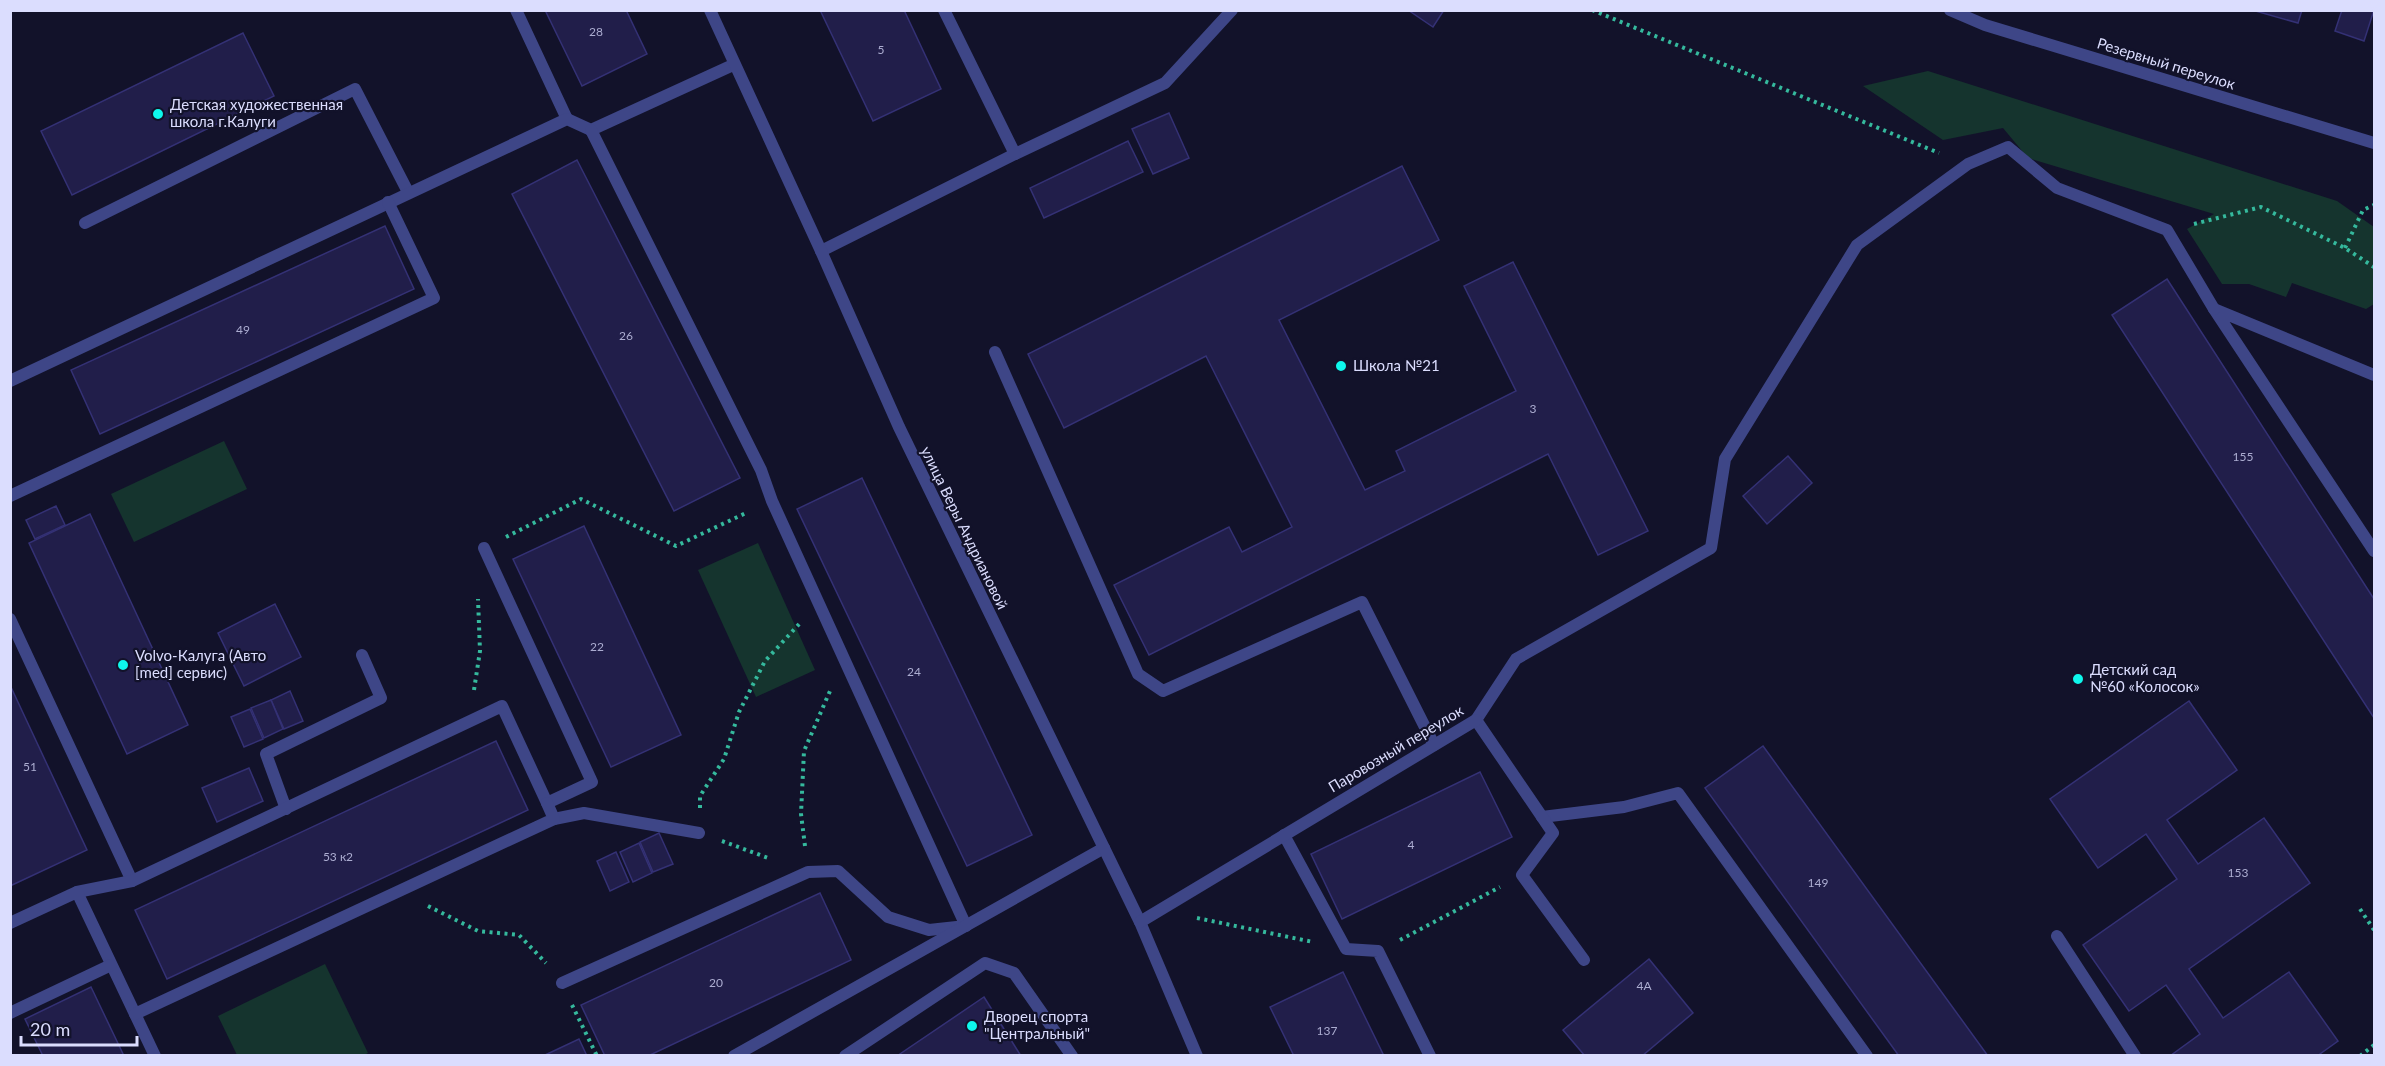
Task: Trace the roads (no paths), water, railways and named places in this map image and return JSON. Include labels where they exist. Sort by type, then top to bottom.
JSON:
[{"type":"street","points":[[516,10],[567,119],[591,130],[761,470],[772,501],[966,926]]},
{"type":"street","name":"улица Веры Андриановой","points":[[710,10],[899,427],[1140,922],[1197,1056]]},
{"type":"street","points":[[944,10],[1015,154]]},
{"type":"street","points":[[821,251],[1015,154],[1165,83],[1232,10]]},
{"type":"street","name":"Резервный переулок","points":[[1950,10],[1996,28],[2374,143]]},
{"type":"street","points":[[591,130],[733,65]]},
{"type":"street","points":[[85,224],[355,89],[408,192]]},
{"type":"street","points":[[10,381],[567,119]]},
{"type":"street","name":"Паровозный переулок","points":[[1140,922],[1476,720],[1516,659],[1711,548],[1725,459],[1857,244],[1968,164],[2008,147],[2057,188],[2167,230],[2214,309]]},
{"type":"street","points":[[10,496],[434,298],[388,202]]},
{"type":"street","points":[[2214,309],[2374,375]]},
{"type":"street","points":[[2214,309],[2374,551]]},
{"type":"street","points":[[995,352],[1138,674],[1163,691],[1362,602],[1434,745]]},
{"type":"street","points":[[484,548],[592,782],[547,803]]},
{"type":"street","points":[[10,619],[132,881]]},
{"type":"street","points":[[286,809],[266,753],[381,698],[362,656]]},
{"type":"street","points":[[10,923],[77,892],[132,881],[469,724],[502,706],[554,819]]},
{"type":"street","points":[[1476,720],[1553,833],[1522,875],[1584,960]]},
{"type":"street","points":[[1542,817],[1624,807],[1678,793],[1867,1056]]},
{"type":"street","points":[[135,1014],[554,819],[584,813],[699,833]]},
{"type":"street","points":[[1284,835],[1346,949],[1378,951],[1430,1056]]},
{"type":"street","points":[[734,1056],[1104,848]]},
{"type":"street","points":[[562,983],[808,872],[838,872],[888,917],[929,930],[966,926]]},
{"type":"street","points":[[77,892],[155,1056]]},
{"type":"street","points":[[2057,936],[2135,1056]]},
{"type":"street","points":[[845,1056],[985,963],[1014,973],[1072,1056]]},
{"type":"street","points":[[10,1013],[111,965]]},
{"type":"place","name":"Детская художественная школа г.Калуги","points":[[158,114]]},
{"type":"place","name":"Школа №21","points":[[1341,366]]},
{"type":"place","name":"Volvo-Калуга (Авто [med] сервис)","points":[[123,665]]},
{"type":"place","name":"Детский сад №60 «Колосок»","points":[[2078,679]]},
{"type":"place","name":"Дворец спорта \"Центральный\"","points":[[972,1026]]}]
